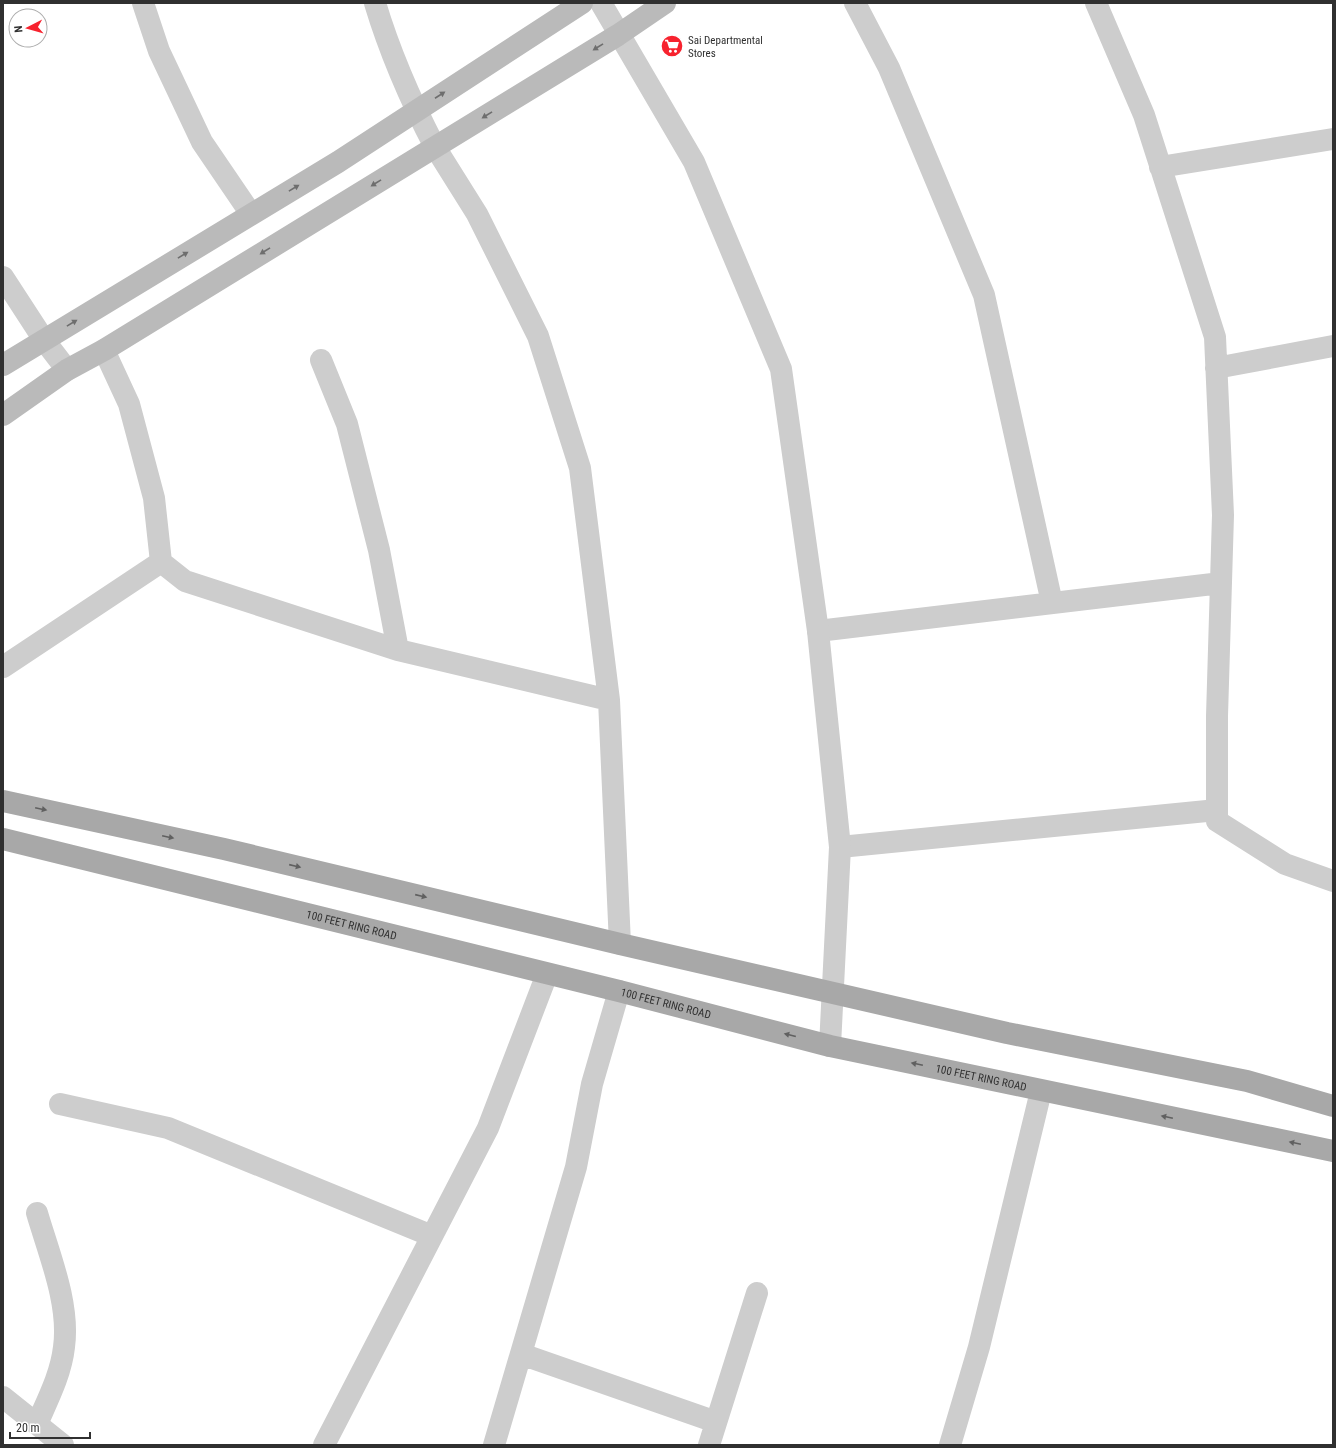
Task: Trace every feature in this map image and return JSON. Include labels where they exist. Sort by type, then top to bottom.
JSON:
[{"type":"main road","points":[[3,365],[338,162],[582,3]]},
{"type":"main road","points":[[3,415],[67,370],[104,350],[435,147],[618,34],[665,3]]},
{"type":"main road","points":[[3,801],[224,849],[620,944],[1007,1033],[1247,1082],[1333,1106]]},
{"type":"main road","name":"100 FEET RING ROAD","points":[[3,839],[619,991],[830,1046],[1333,1151]]},
{"type":"street","points":[[143,3],[159,51],[202,142],[251,214]]},
{"type":"street","points":[[375,3],[381,24],[416,111],[435,147],[478,214],[538,336],[580,468],[609,700],[620,944]]},
{"type":"street","points":[[601,3],[694,162],[781,369],[818,631],[840,847],[834,993],[830,1046]]},
{"type":"street","points":[[855,3],[889,68],[984,295],[1052,603]]},
{"type":"street","points":[[1096,3],[1144,115],[1215,337],[1223,515],[1217,716],[1216,821],[1285,864],[1333,881]]},
{"type":"street","points":[[1160,167],[1333,139]]},
{"type":"street","points":[[3,277],[44,340],[67,370]]},
{"type":"street","points":[[1216,368],[1333,346]]},
{"type":"street","points":[[104,350],[129,404],[154,498],[161,562],[184,581],[398,650],[609,700]]},
{"type":"street","points":[[321,360],[348,431],[380,550],[398,650]]},
{"type":"street","points":[[3,667],[161,562]]},
{"type":"street","points":[[818,631],[1221,584]]},
{"type":"street","points":[[840,847],[1217,810]]},
{"type":"street","points":[[324,1445],[488,1128],[547,974]]},
{"type":"street","points":[[494,1445],[576,1167],[592,1084],[619,991]]},
{"type":"street","points":[[950,1445],[979,1347],[1041,1091]]},
{"type":"street","points":[[60,1104],[168,1128],[432,1236]]},
{"type":"street","points":[[37,1424],[56,1381],[64,1346],[63,1306],[38,1213]]},
{"type":"street","points":[[709,1445],[757,1293]]},
{"type":"street","points":[[521,1354],[716,1422]]},
{"type":"street","points":[[3,1397],[64,1445]]},
{"type":"place","name":"Sai Departmental Stores","points":[[672,46]]}]
